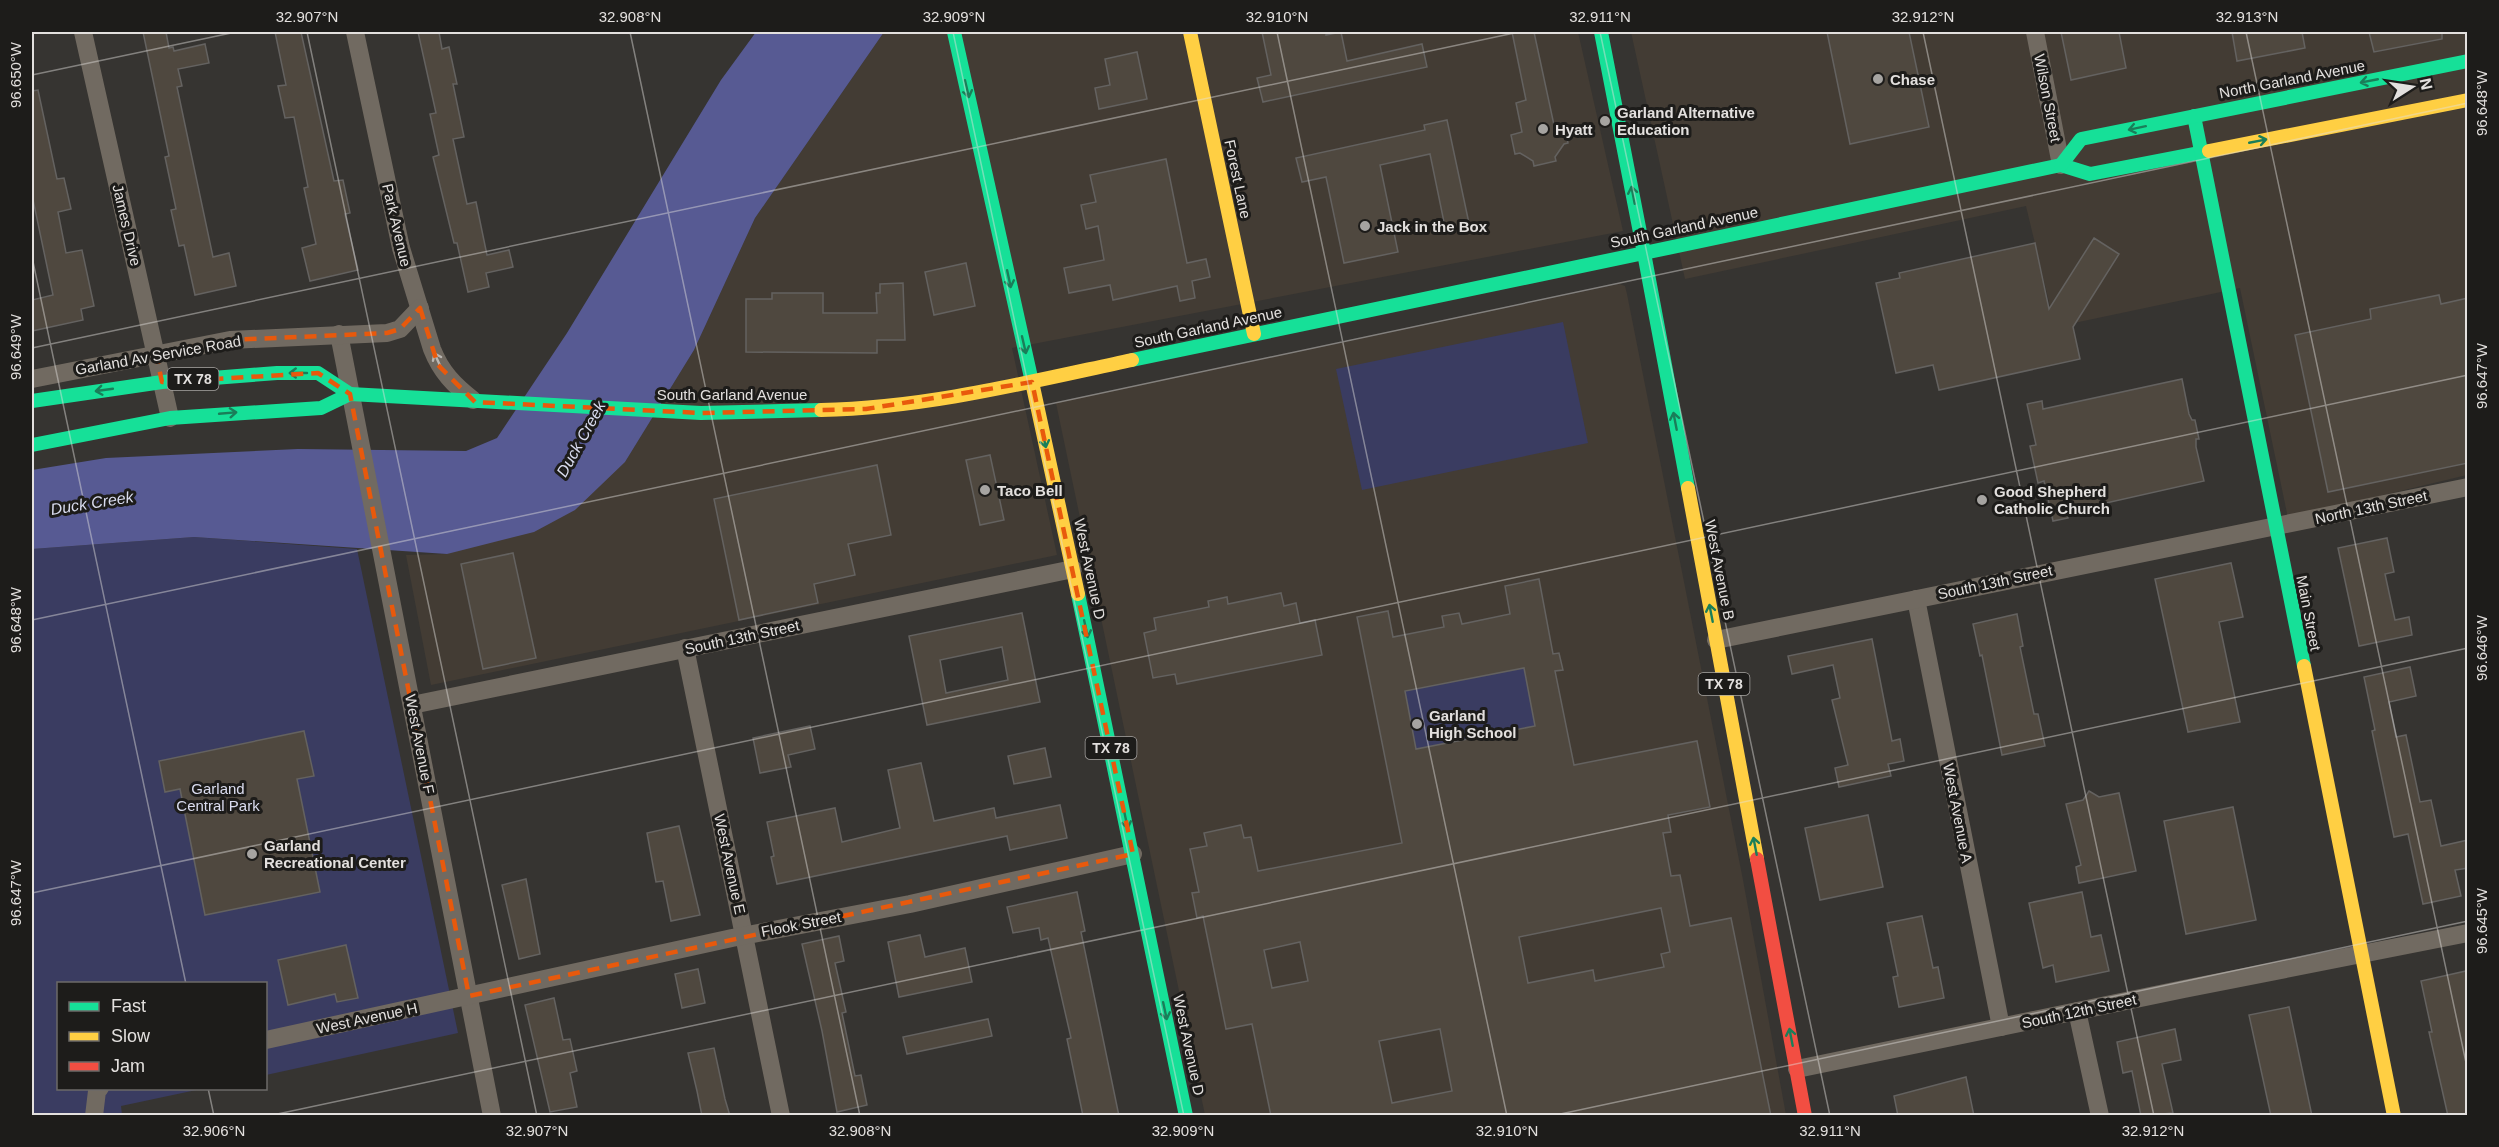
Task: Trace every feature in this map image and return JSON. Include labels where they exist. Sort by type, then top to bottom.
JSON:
[{"type":"main road","name":"West Avenue D","points":[[954,32],[1073,569],[1186,1116]]},
{"type":"main road","name":"Forest Lane","points":[[1190,32],[1254,334]]},
{"type":"main road","name":"West Avenue B","points":[[1601,32],[1805,1116]]},
{"type":"main road","name":"North Garland Avenue","points":[[2194,116],[2468,61]]},
{"type":"main road","points":[[2300,133],[2343,115],[2346,106],[2343,86]]},
{"type":"main road","points":[[2201,153],[2468,100]]},
{"type":"main road","points":[[2061,165],[2082,139],[2194,116]]},
{"type":"main road","name":"Main Street","points":[[2194,116],[2394,1116]]},
{"type":"main road","name":"South Garland Avenue","points":[[32,445],[170,418],[321,408],[350,394],[701,413],[866,409],[982,392],[1032,382],[2061,165],[2090,174],[2201,153]]},
{"type":"main road","name":"South Garland Avenue","points":[[32,401],[162,382],[278,373],[318,373],[350,394]]},
{"type":"street","name":"James Drive","points":[[83,32],[170,418]]},
{"type":"street","name":"Park Avenue","points":[[355,32],[401,248],[438,365],[450,381],[475,402]]},
{"type":"street","name":"Wilson Street","points":[[2035,32],[2061,165]]},
{"type":"street","name":"Garland Av Service Road","points":[[32,379],[230,340],[387,333],[400,329],[420,308]]},
{"type":"street","name":"West Avenue F","points":[[339,334],[492,1116]]},
{"type":"street","name":"North 13th Street","points":[[2275,528],[2468,487]]},
{"type":"street","name":"South 13th Street","points":[[1716,640],[2275,528]]},
{"type":"street","name":"South 13th Street","points":[[412,705],[1073,569]]},
{"type":"street","name":"West Avenue A","points":[[1916,599],[2001,1027]]},
{"type":"street","name":"West Avenue E","points":[[685,648],[781,1116]]},
{"type":"street","name":"Flook Street","points":[[469,996],[745,935],[910,904],[1133,854]]},
{"type":"street","name":"South 12th Street","points":[[1797,1070],[2468,933]]},
{"type":"street","name":"West Avenue H","points":[[267,1040],[469,996]]},
{"type":"street","points":[[2077,1011],[2100,1116]]},
{"type":"street","points":[[94,1116],[98,1090]]},
{"type":"highlighted area","points":[[420,308],[438,365],[475,402],[701,413],[866,409],[1032,382],[1133,854],[469,996],[350,394],[318,373],[162,382],[156,354],[230,340],[387,333],[400,329]]},
{"type":"shaded area","points":[[884,32],[1578,32],[1623,231],[1012,348],[1057,555],[431,685],[406,555],[447,554],[625,462],[694,350],[755,218]]},
{"type":"shaded area","points":[[1631,32],[2467,32],[2467,475],[2288,518],[2240,288],[2055,327],[2026,206],[1685,279]]},
{"type":"shaded area","name":"Garland High School","points":[[1619,284],[1625,286],[1627,294],[1743,880],[1786,1115],[1205,1115],[1056,403]]},
{"type":"green space","points":[[1563,322],[1588,443],[1362,490],[1336,369]]},
{"type":"green space","name":"Garland Central Park","points":[[194,537],[357,549],[458,1033],[267,1075],[267,982],[57,982],[57,1090],[196,1090],[121,1106],[122,1115],[32,1116],[32,549]]},
{"type":"green space","points":[[1524,668],[1535,726],[1416,749],[1405,691]]},
{"type":"water","name":"Duck Creek","points":[[756,32],[884,32],[755,218],[694,350],[625,462],[575,510],[534,532],[447,554],[194,537],[32,549],[32,470],[106,458],[298,449],[466,451],[497,438],[567,333],[721,80]]},
{"type":"building","points":[[143,32],[166,32],[169,48],[173,47],[174,51],[205,44],[209,63],[178,69],[182,86],[177,87],[213,257],[229,253],[236,286],[195,295],[184,245],[179,246],[171,210],[176,209],[165,157],[169,156]]},
{"type":"building","points":[[275,32],[301,32],[334,181],[343,180],[350,213],[345,214],[358,270],[310,281],[302,248],[316,244],[304,188],[308,187],[294,117],[285,118],[278,86],[286,85]]},
{"type":"building","points":[[418,32],[439,32],[442,49],[449,47],[457,84],[453,84],[464,137],[453,139],[467,204],[476,202],[487,255],[509,250],[513,267],[486,273],[489,287],[468,292],[433,157],[439,155],[430,114],[436,113]]},
{"type":"building","points":[[1262,32],[1326,32],[1326,35],[1341,32],[1347,61],[1422,44],[1427,67],[1263,102],[1257,78],[1271,75]]},
{"type":"building","name":"Hyatt","points":[[1512,32],[1534,32],[1554,125],[1564,123],[1568,143],[1564,144],[1555,157],[1556,161],[1534,166],[1533,161],[1520,153],[1515,154],[1511,135],[1522,132],[1516,103],[1526,100]]},
{"type":"building","name":"Chase","points":[[1827,32],[1909,32],[1929,127],[1850,144]]},
{"type":"building","points":[[2061,32],[2119,32],[2126,68],[2071,80]]},
{"type":"building","points":[[2232,32],[2302,32],[2305,48],[2237,61]]},
{"type":"building","points":[[2369,32],[2442,32],[2442,39],[2374,52]]},
{"type":"building","points":[[1137,52],[1147,99],[1099,109],[1095,88],[1110,85],[1105,59]]},
{"type":"building","points":[[38,90],[57,179],[64,178],[71,209],[58,212],[66,253],[82,250],[94,306],[81,309],[83,320],[32,331],[32,300],[53,295],[32,195],[32,91]]},
{"type":"building","points":[[1447,120],[1470,228],[1446,232],[1430,154],[1380,165],[1398,252],[1344,263],[1326,177],[1302,182],[1296,158],[1425,130],[1424,125]]},
{"type":"building","points":[[1166,159],[1187,263],[1206,259],[1210,277],[1192,281],[1195,298],[1180,301],[1177,286],[1113,300],[1110,285],[1069,293],[1064,268],[1104,260],[1098,226],[1086,229],[1081,205],[1096,202],[1090,175]]},
{"type":"building","points":[[2094,238],[2119,254],[2073,327],[2080,359],[1939,390],[1933,365],[1896,373],[1876,283],[1900,278],[1899,273],[2035,243],[2049,309]]},
{"type":"building","points":[[966,263],[975,306],[934,315],[925,272]]},
{"type":"building","points":[[903,283],[905,340],[877,340],[877,353],[746,352],[746,299],[772,299],[772,293],[823,293],[823,313],[877,313],[876,293],[880,293],[880,284]]},
{"type":"building","points":[[2439,295],[2441,304],[2468,298],[2468,463],[2328,492],[2295,335],[2371,319],[2370,309]]},
{"type":"building","points":[[2182,379],[2189,414],[2192,420],[2195,420],[2199,439],[2196,439],[2196,447],[2204,481],[2066,512],[2068,518],[2053,521],[2044,481],[2038,483],[2030,446],[2036,445],[2027,404],[2042,401],[2043,409]]},
{"type":"building","name":"Taco Bell","points":[[990,455],[1004,520],[980,525],[966,460]]},
{"type":"building","points":[[877,465],[891,535],[848,544],[855,575],[814,584],[818,603],[739,620],[714,499]]},
{"type":"building","points":[[2387,538],[2394,572],[2385,574],[2395,620],[2409,617],[2412,635],[2359,646],[2338,548]]},
{"type":"building","points":[[513,553],[536,658],[483,669],[461,564]]},
{"type":"building","points":[[2231,563],[2243,617],[2219,622],[2240,722],[2188,732],[2155,579]]},
{"type":"building","name":"Garland High School","points":[[1539,579],[1553,654],[1559,653],[1563,670],[1555,671],[1574,765],[1697,741],[1710,807],[1668,815],[1671,832],[1663,833],[1671,876],[1680,875],[1690,926],[1731,918],[1771,1116],[1271,1116],[1252,1024],[1226,1029],[1203,916],[1197,918],[1192,893],[1199,892],[1190,849],[1207,846],[1204,833],[1241,825],[1244,838],[1251,837],[1258,871],[1402,843],[1357,617],[1388,611],[1393,637],[1444,627],[1442,616],[1459,613],[1462,624],[1510,614],[1505,586]],"holes":[[[1524,668],[1535,726],[1416,749],[1405,691]],[[1661,908],[1670,952],[1661,954],[1664,967],[1595,981],[1593,970],[1528,983],[1519,937]],[[1300,942],[1308,981],[1272,988],[1264,950]],[[1440,1029],[1452,1091],[1392,1103],[1379,1041]]]},
{"type":"building","points":[[1281,593],[1284,606],[1296,603],[1300,623],[1315,620],[1322,655],[1177,684],[1175,674],[1153,678],[1144,633],[1156,630],[1154,618],[1209,607],[1208,601],[1227,597],[1228,604]]},
{"type":"building","points":[[1022,613],[1040,702],[927,725],[909,636]],"holes":[[[1002,647],[1008,680],[946,693],[940,660]]]},
{"type":"building","points":[[2017,614],[2023,646],[2020,647],[2034,714],[2038,714],[2045,746],[2002,755],[1982,655],[1980,656],[1973,624]]},
{"type":"building","points":[[1872,639],[1892,741],[1900,739],[1904,761],[1888,764],[1891,776],[1839,787],[1835,768],[1848,765],[1832,700],[1840,698],[1833,665],[1792,674],[1788,656]]},
{"type":"building","points":[[2410,667],[2416,696],[2389,702],[2396,737],[2406,735],[2420,802],[2431,800],[2441,846],[2468,840],[2468,868],[2455,870],[2461,896],[2423,904],[2408,834],[2394,837],[2372,731],[2375,730],[2364,677]]},
{"type":"building","points":[[810,726],[815,749],[788,755],[791,767],[760,773],[753,738]]},
{"type":"building","name":"Garland Recreational Center","points":[[304,731],[314,776],[297,779],[320,892],[205,915],[180,789],[165,792],[159,761]]},
{"type":"building","points":[[1045,748],[1051,777],[1014,784],[1008,756]]},
{"type":"building","points":[[921,763],[934,821],[994,808],[996,818],[1060,805],[1067,838],[1010,850],[1007,836],[777,884],[767,822],[835,808],[842,842],[900,828],[888,770]]},
{"type":"building","points":[[2089,791],[2099,797],[2119,793],[2136,871],[2079,883],[2076,867],[2081,865],[2066,804],[2083,800]]},
{"type":"building","points":[[2233,807],[2256,920],[2186,934],[2164,821]]},
{"type":"building","points":[[1868,815],[1883,887],[1820,900],[1805,828]]},
{"type":"building","points":[[679,826],[700,915],[671,921],[663,881],[656,882],[647,833]]},
{"type":"building","points":[[526,879],[540,954],[519,959],[502,885]]},
{"type":"building","points":[[1077,892],[1085,931],[1081,932],[1119,1116],[1083,1116],[1067,1039],[1071,1038],[1048,938],[1041,940],[1039,928],[1013,933],[1007,907]]},
{"type":"building","points":[[2082,892],[2091,937],[2101,935],[2109,971],[2056,982],[2053,965],[2043,968],[2029,903]]},
{"type":"building","points":[[1922,916],[1933,968],[1938,967],[1944,998],[1899,1007],[1893,977],[1898,976],[1887,923]]},
{"type":"building","points":[[920,935],[925,957],[965,948],[972,982],[899,997],[888,942]]},
{"type":"building","points":[[839,936],[844,961],[835,963],[846,1012],[842,1013],[855,1076],[861,1075],[867,1105],[837,1112],[822,1031],[802,944]]},
{"type":"building","points":[[346,945],[358,998],[337,1002],[335,994],[288,1005],[278,960]]},
{"type":"building","points":[[698,969],[705,1003],[682,1008],[675,974]]},
{"type":"building","points":[[2466,971],[2468,980],[2468,1116],[2448,1116],[2429,1032],[2432,1032],[2421,981]]},
{"type":"building","points":[[554,998],[563,1040],[570,1039],[577,1071],[570,1073],[577,1107],[550,1112],[525,1005]]},
{"type":"building","points":[[2289,1007],[2312,1116],[2271,1116],[2249,1015]]},
{"type":"building","points":[[988,1019],[992,1036],[907,1054],[903,1037]]},
{"type":"building","points":[[2175,1029],[2181,1060],[2162,1064],[2173,1113],[2141,1116],[2132,1071],[2123,1073],[2117,1042]]},
{"type":"building","points":[[714,1048],[730,1116],[702,1116],[688,1053]]},
{"type":"building","points":[[1966,1077],[1974,1116],[1898,1116],[1894,1096]]},
{"type":"traffic: fast","points":[[954,32],[1032,382]]},
{"type":"traffic: fast","points":[[1601,32],[1644,253],[2061,165],[2090,174],[2209,151]]},
{"type":"traffic: fast","points":[[2061,165],[2081,139],[2468,61]]},
{"type":"traffic: fast","points":[[2194,116],[2304,666]]},
{"type":"traffic: fast","points":[[1132,360],[1644,253],[1688,488]]},
{"type":"traffic: fast","points":[[32,401],[162,382],[277,373],[318,373],[350,394]]},
{"type":"traffic: fast","points":[[32,445],[170,418],[321,408],[350,394],[701,413],[821,410]]},
{"type":"traffic: fast","points":[[1078,594],[1186,1116]]},
{"type":"traffic: slow","points":[[1190,32],[1254,334]]},
{"type":"traffic: slow","points":[[2209,151],[2468,100]]},
{"type":"traffic: slow","points":[[821,410],[938,399],[1132,360]]},
{"type":"traffic: slow","points":[[1032,382],[1078,594]]},
{"type":"traffic: slow","points":[[1688,488],[1757,859]]},
{"type":"traffic: slow","points":[[2304,666],[2394,1116]]},
{"type":"traffic: jam","points":[[1757,859],[1805,1116]]},
{"type":"place","name":"Chase","points":[[1878,79]]},
{"type":"place","name":"Garland Alternative Education","points":[[1605,121]]},
{"type":"place","name":"Hyatt","points":[[1543,129]]},
{"type":"place","name":"Jack in the Box","points":[[1365,226]]},
{"type":"place","name":"Taco Bell","points":[[985,490]]},
{"type":"place","name":"Good Shepherd Catholic Church","points":[[1982,500]]},
{"type":"place","name":"Garland High School","points":[[1417,724]]},
{"type":"place","name":"Garland Recreational Center","points":[[252,854]]}]
